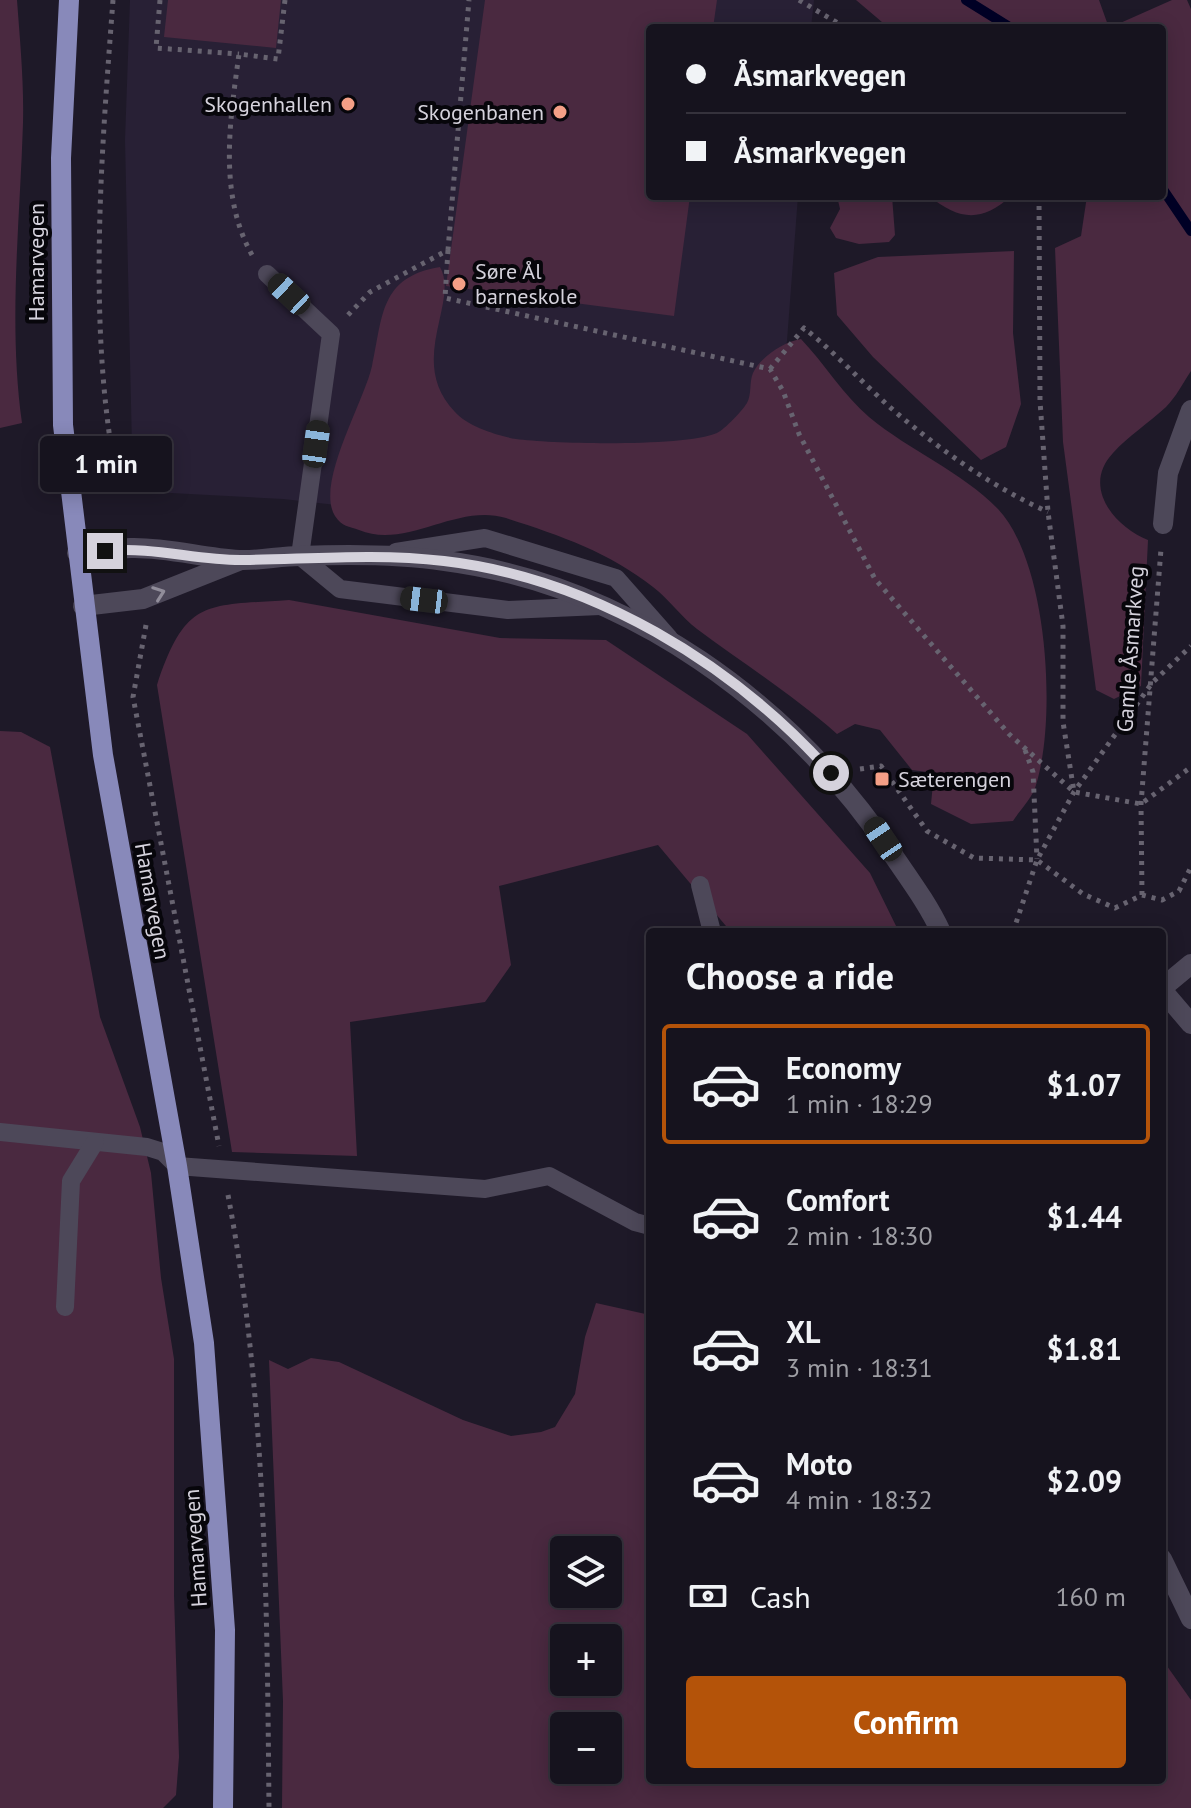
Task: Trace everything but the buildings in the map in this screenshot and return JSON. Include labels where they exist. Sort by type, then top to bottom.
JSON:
[{"type":"main road","name":"Hamarvegen","points":[[69,0],[61,158],[59,297],[63,425],[103,755],[177,1166],[204,1343],[224,1615],[223,1808]]},
{"type":"main road","points":[[1163,524],[1168,473],[1191,410]]},
{"type":"main road","points":[[77,553],[133,548],[241,560],[374,556],[445,561],[555,585],[605,606],[675,644],[738,687],[808,748],[866,814],[932,912],[939,928]]},
{"type":"main road","points":[[83,606],[143,599],[241,560]]},
{"type":"main road","points":[[1166,986],[1191,964]]},
{"type":"main road","points":[[1166,994],[1191,1024]]},
{"type":"main road","points":[[1166,1567],[1191,1619]]},
{"type":"lane","points":[[267,274],[331,334],[300,556],[340,589],[508,610],[605,606]]},
{"type":"lane","points":[[374,556],[485,538],[616,578],[675,644]]},
{"type":"lane","points":[[700,885],[711,928]]},
{"type":"lane","points":[[0,1132],[147,1147],[163,1152],[177,1166],[485,1189],[549,1176],[646,1225]]},
{"type":"lane","points":[[65,1307],[71,1181],[95,1142]]},
{"type":"path","points":[[113,0],[101,163],[99,277],[110,449],[120,495]]},
{"type":"path","points":[[160,0],[156,48],[278,59],[285,0]]},
{"type":"path","points":[[469,0],[445,298],[770,369],[783,391],[806,448],[875,579],[1025,750],[1074,792],[1141,804],[1191,767]]},
{"type":"path","points":[[799,0],[839,24]]},
{"type":"path","points":[[239,54],[230,117],[234,213],[241,234],[267,274]]},
{"type":"path","points":[[1039,200],[1040,401],[1048,512],[1063,626],[1063,722],[1074,792]]},
{"type":"path","points":[[331,334],[370,292],[448,250]]},
{"type":"path","points":[[770,369],[804,328],[840,356],[898,414],[950,454],[995,487],[1048,512]]},
{"type":"path","name":"Gamle Åsmarkveg","points":[[1142,895],[1141,804],[1163,524]]},
{"type":"path","points":[[146,621],[133,697],[239,1252],[253,1366],[263,1521],[269,1808]]},
{"type":"path","points":[[1014,928],[1037,860],[1074,792],[1152,683],[1191,646]]},
{"type":"path","points":[[1025,750],[1033,772],[1037,860]]},
{"type":"path","points":[[831,773],[881,766],[927,831],[974,858],[1037,860],[1083,894],[1115,908],[1142,895],[1162,900],[1179,891],[1191,867]]},
{"type":"shaded area","points":[[0,0],[17,0],[23,108],[15,310],[22,423],[0,428]]},
{"type":"shaded area","name":"Søre Ål barneskole","points":[[130,0],[814,0],[811,24],[646,24],[646,200],[798,200],[787,341],[771,408],[711,516],[354,507],[283,499],[133,491],[125,140]]},
{"type":"shaded area","points":[[168,0],[281,0],[276,48],[164,37]]},
{"type":"shaded area","name":"Skogenbanen","points":[[485,0],[717,0],[714,24],[646,24],[646,200],[689,200],[674,316],[446,286]]},
{"type":"shaded area","points":[[856,0],[1099,0],[1108,24],[884,24]]},
{"type":"shaded area","points":[[1172,0],[1187,0],[1191,9],[1191,371],[1166,407],[1113,453],[1100,479],[1101,492],[1114,516],[1124,526],[1148,540],[1141,686],[1114,699],[1096,690],[1063,442],[1055,248],[1081,236],[1086,200],[1166,200],[1166,24],[1118,24]]},
{"type":"shaded area","points":[[838,200],[892,200],[895,235],[889,242],[859,244],[836,238],[830,228],[840,209]]},
{"type":"shaded area","points":[[934,200],[1006,200],[990,210],[971,215],[961,214]]},
{"type":"shaded area","points":[[1014,251],[1013,333],[1021,404],[1006,447],[981,460],[873,357],[837,315],[834,273],[878,257]]},
{"type":"shaded area","points":[[440,267],[444,297],[434,353],[435,373],[441,393],[455,412],[483,430],[516,439],[587,443],[678,441],[717,433],[747,403],[752,377],[761,361],[781,346],[801,339],[869,417],[968,483],[998,509],[1015,533],[1028,565],[1038,602],[1046,682],[1046,721],[1036,785],[1013,821],[971,824],[931,804],[934,773],[912,770],[880,730],[855,724],[837,734],[697,629],[653,587],[619,564],[583,546],[506,518],[487,515],[450,520],[413,531],[377,535],[340,522],[331,502],[331,484],[343,442],[372,366],[387,302],[405,280]]},
{"type":"shaded area","points":[[289,600],[500,638],[606,640],[747,734],[870,873],[897,928],[728,928],[658,845],[499,886],[511,965],[485,1002],[350,1022],[357,1156],[232,1152],[157,685],[178,636],[189,621],[202,612],[237,604]]},
{"type":"shaded area","points":[[0,731],[21,732],[50,747],[100,1017],[140,1127],[151,1173],[161,1278],[174,1359],[174,1595],[179,1757],[176,1795],[163,1808],[0,1808]]},
{"type":"shaded area","points":[[596,1303],[646,1314],[646,1784],[1166,1784],[1166,1665],[1191,1700],[1191,1808],[282,1808],[283,1701],[269,1360],[288,1369],[311,1358],[339,1362],[463,1420],[511,1436],[555,1427],[575,1394],[585,1337]]},
{"type":"waterway","points":[[966,0],[1005,24]]},
{"type":"waterway","points":[[1166,194],[1191,231]]},
{"type":"place","name":"Skogenhallen","points":[[348,104]]},
{"type":"place","name":"Skogenbanen","points":[[560,112]]},
{"type":"place","name":"Søre Ål barneskole","points":[[459,284]]},
{"type":"place","name":"Sæterengen","points":[[882,779]]},
{"type":"route","points":[[105,551],[133,548],[241,560],[374,556],[445,561],[555,585],[605,606],[675,644],[738,687],[808,748],[831,773]]}]
